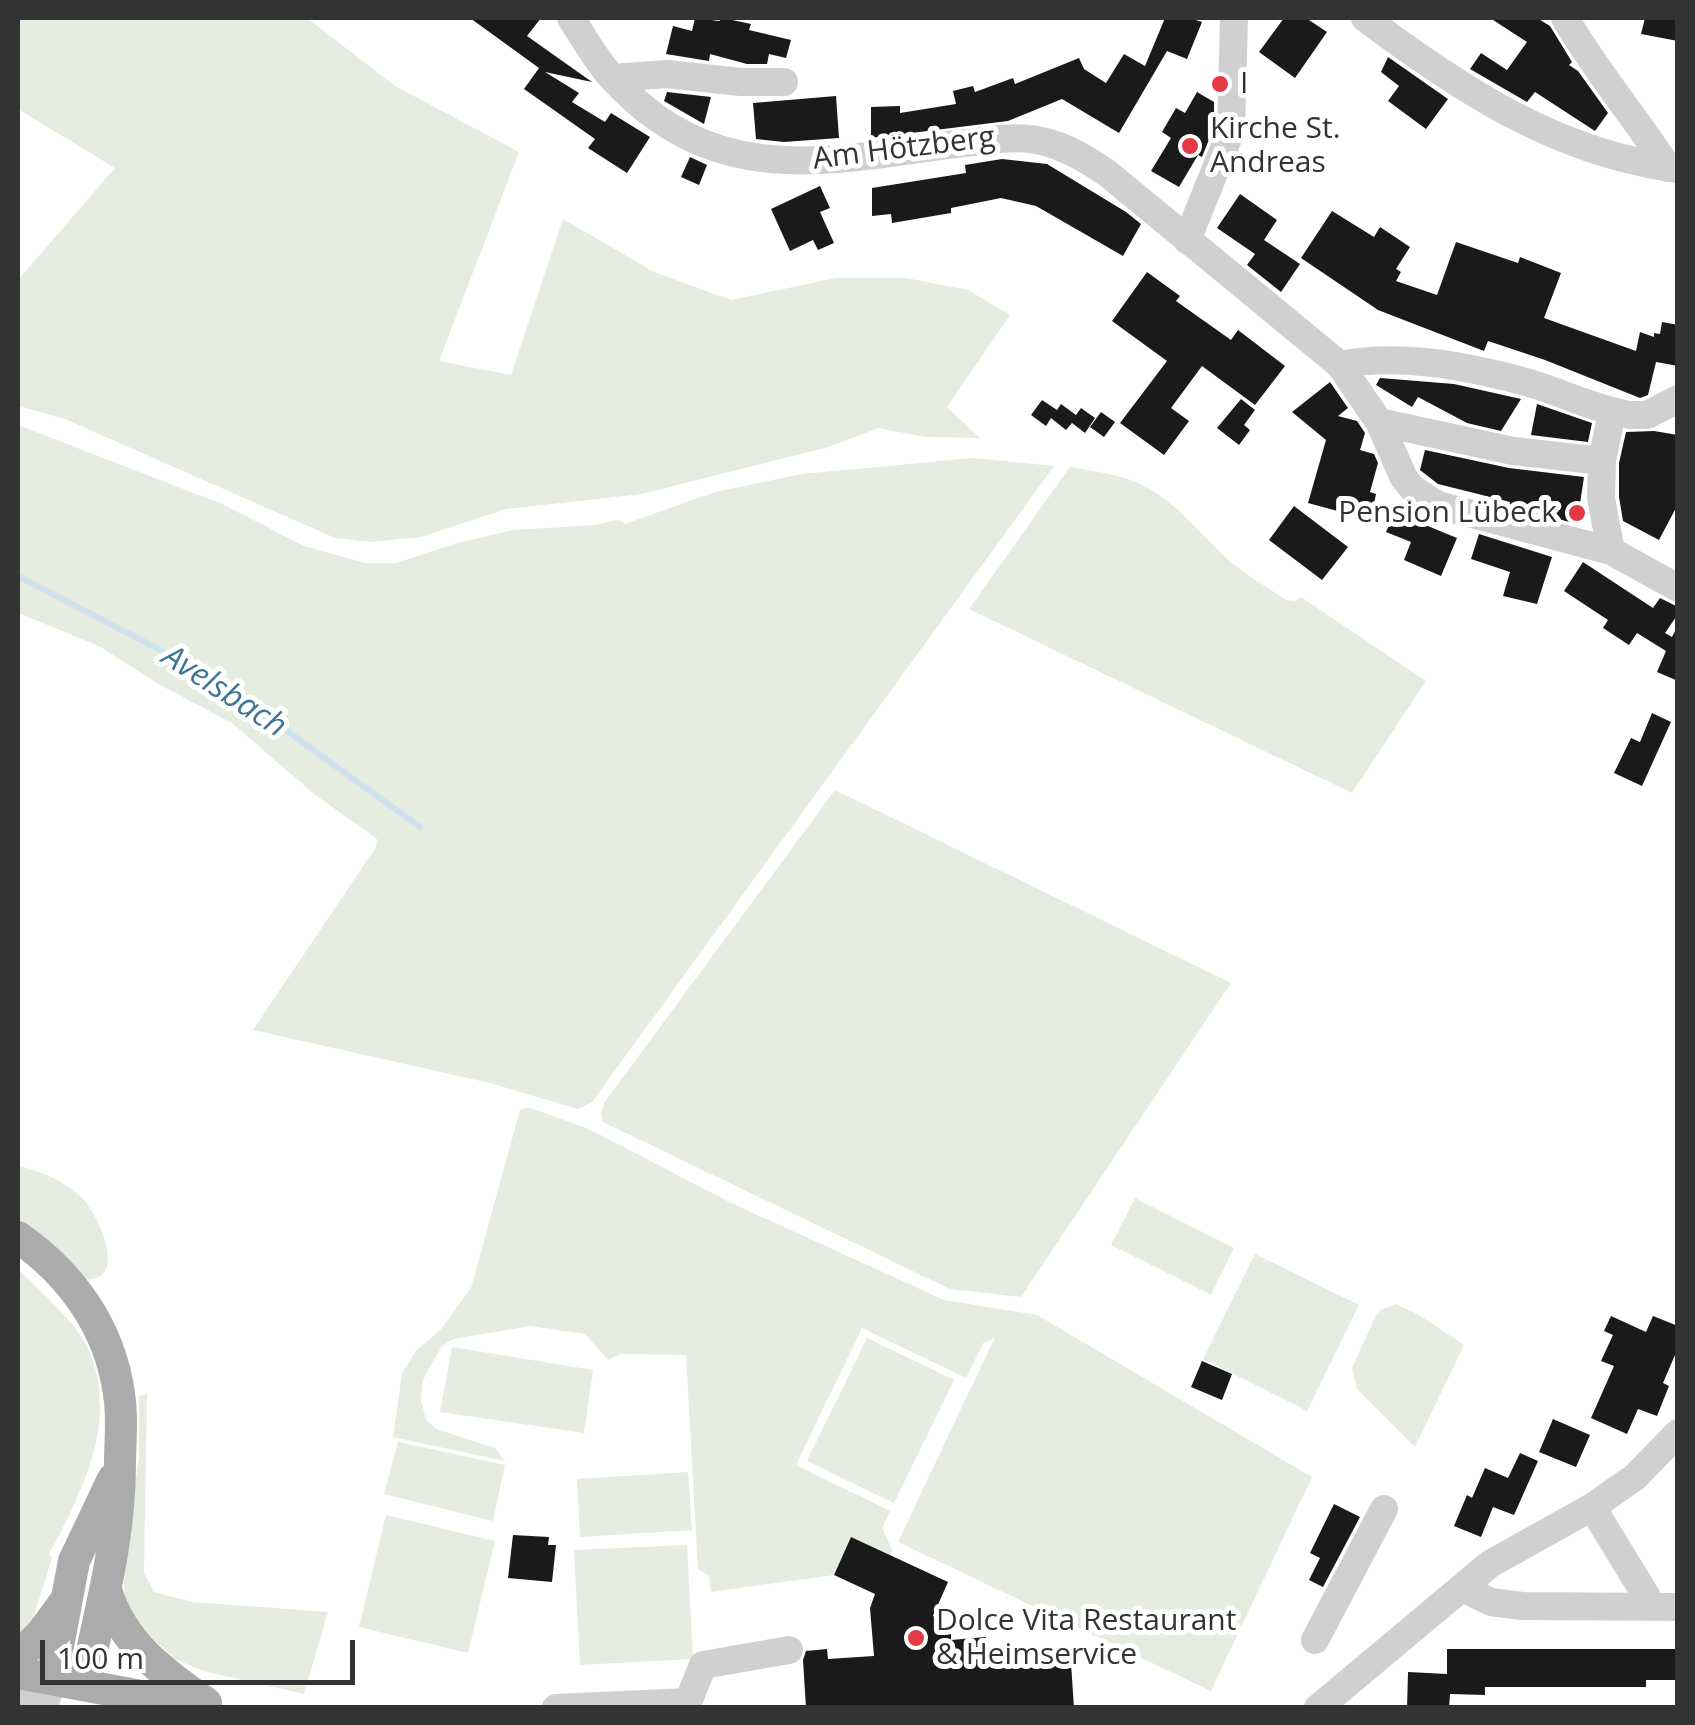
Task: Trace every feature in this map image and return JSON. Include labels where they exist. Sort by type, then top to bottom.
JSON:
[{"type":"main road","points":[[18,1237],[64,1277],[93,1314],[103,1334],[120,1397],[121,1493],[106,1590],[80,1696]]},
{"type":"main road","points":[[48,1693],[77,1552],[120,1464]]},
{"type":"main road","points":[[106,1590],[118,1622],[136,1647],[209,1708]]},
{"type":"main road","points":[[18,1658],[49,1626],[69,1595]]},
{"type":"main road","points":[[18,1673],[48,1693],[209,1708]]},
{"type":"street","name":"Am Hötzberg","points":[[571,18],[612,78],[667,127],[722,150],[756,159],[803,163],[1008,136],[1049,142],[1073,151],[1107,173],[1332,359],[1380,422],[1404,478],[1426,498],[1465,513],[1611,552],[1678,588]]},
{"type":"street","points":[[1187,240],[1231,131],[1234,18]]},
{"type":"street","points":[[1364,18],[1481,99],[1514,117],[1577,146],[1673,169]]},
{"type":"street","points":[[1565,18],[1586,54],[1673,169]]},
{"type":"street","points":[[612,78],[667,74],[784,82]]},
{"type":"street","points":[[1332,359],[1434,364],[1526,382],[1612,412],[1647,415],[1678,399]]},
{"type":"street","points":[[1611,552],[1601,498],[1602,460],[1612,412]]},
{"type":"street","points":[[1380,422],[1513,452],[1602,460]]},
{"type":"street","points":[[1330,1702],[1490,1564],[1592,1507],[1635,1477],[1678,1433]]},
{"type":"street","points":[[1592,1507],[1666,1607]]},
{"type":"street","points":[[1315,1640],[1384,1510]]},
{"type":"street","points":[[1462,1588],[1491,1602],[1522,1606],[1666,1607]]},
{"type":"street","points":[[556,1708],[688,1702],[703,1664],[790,1650]]},
{"type":"street","points":[[18,1691],[26,1708]]},
{"type":"shaded area","points":[[18,18],[307,18],[395,86],[519,152],[439,361],[511,375],[563,219],[654,272],[731,300],[836,278],[906,278],[968,290],[1010,315],[947,407],[980,438],[926,437],[878,428],[829,447],[642,494],[506,509],[421,537],[372,542],[335,538],[65,419],[18,406],[18,280],[115,168],[18,109]]},
{"type":"shaded area","points":[[18,425],[222,504],[304,546],[365,563],[396,563],[514,530],[618,520],[625,524],[715,492],[802,474],[973,458],[1054,466],[592,1102],[578,1109],[490,1083],[253,1030],[376,847],[377,839],[314,794],[232,723],[160,685],[99,646],[18,613]]},
{"type":"shaded area","points":[[1070,467],[1128,479],[1146,487],[1177,509],[1245,573],[1286,600],[1301,597],[1426,681],[1352,793],[969,609]]},
{"type":"shaded area","points":[[835,790],[1231,983],[1021,1297],[950,1289],[603,1122],[604,1103]]},
{"type":"shaded area","points":[[528,1107],[589,1129],[731,1203],[944,1300],[1037,1315],[1312,1477],[1211,1691],[898,1542],[995,1337],[983,1343],[966,1378],[862,1328],[796,1465],[890,1511],[882,1528],[892,1549],[891,1555],[851,1537],[834,1575],[711,1592],[709,1576],[698,1569],[686,1355],[620,1354],[608,1360],[585,1334],[530,1326],[453,1339],[442,1346],[423,1380],[421,1401],[426,1419],[436,1429],[495,1448],[505,1461],[393,1437],[402,1374],[415,1352],[441,1329],[471,1288],[520,1110]]},
{"type":"shaded area","points":[[18,1166],[60,1182],[89,1207],[107,1246],[108,1260],[98,1277],[84,1279],[18,1223]]},
{"type":"shaded area","points":[[1135,1198],[1234,1248],[1211,1295],[1111,1245]]},
{"type":"shaded area","points":[[1255,1254],[1359,1305],[1307,1411],[1203,1359]]},
{"type":"shaded area","points":[[18,1269],[84,1340],[97,1377],[100,1404],[93,1456],[49,1555],[51,1561],[33,1619],[18,1635]]},
{"type":"shaded area","points":[[1396,1304],[1464,1345],[1415,1447],[1357,1389],[1352,1368],[1375,1317]]},
{"type":"shaded area","points":[[867,1338],[954,1380],[894,1503],[807,1461]]},
{"type":"shaded area","points":[[452,1347],[593,1370],[584,1433],[440,1412]]},
{"type":"shaded area","points":[[147,1394],[144,1573],[154,1592],[193,1602],[328,1612],[304,1694],[204,1671],[175,1659],[126,1606],[123,1575],[139,1456],[139,1396]]},
{"type":"shaded area","points":[[398,1442],[505,1465],[493,1521],[384,1494]]},
{"type":"shaded area","points":[[688,1472],[692,1530],[580,1537],[577,1479]]},
{"type":"shaded area","points":[[386,1515],[495,1541],[468,1653],[359,1627]]},
{"type":"shaded area","points":[[687,1545],[693,1659],[580,1665],[574,1550]]},
{"type":"building","points":[[470,18],[541,18],[527,36],[592,82],[545,72],[579,93],[572,102],[605,122],[611,113],[650,137],[627,173],[588,148],[595,139],[524,89],[539,68]]},
{"type":"building","points":[[695,18],[751,24],[749,30],[791,40],[786,58],[769,54],[767,64],[747,64],[710,54],[709,61],[666,54],[673,26],[692,31]]},
{"type":"building","points":[[1165,18],[1202,22],[1187,59],[1167,51],[1119,133],[1062,99],[1008,121],[871,138],[871,107],[900,106],[900,113],[956,104],[953,91],[973,86],[975,92],[1013,78],[1015,84],[1079,58],[1084,69],[1106,83],[1124,54],[1145,66]]},
{"type":"building","points":[[1284,18],[1306,18],[1327,32],[1295,78],[1259,52]]},
{"type":"building","points":[[1490,18],[1537,18],[1550,26],[1572,62],[1569,65],[1578,71],[1608,113],[1595,131],[1535,92],[1527,102],[1470,69],[1481,53],[1507,70],[1527,42]]},
{"type":"building","points":[[1645,18],[1678,18],[1678,41],[1641,34]]},
{"type":"building","points":[[1388,57],[1448,99],[1426,129],[1388,101],[1399,86],[1381,72]]},
{"type":"building","points":[[667,92],[711,97],[704,124],[664,101]]},
{"type":"building","name":"Kirche St. Andreas","points":[[1197,92],[1214,102],[1214,127],[1202,157],[1198,155],[1179,187],[1151,171],[1171,138],[1162,132],[1176,108],[1185,113]]},
{"type":"building","points":[[836,96],[839,138],[784,142],[756,139],[753,103]]},
{"type":"building","points":[[690,157],[707,165],[699,185],[681,177]]},
{"type":"building","points":[[1002,159],[1047,164],[1141,224],[1123,256],[1036,206],[1001,198],[951,208],[951,213],[892,223],[891,214],[872,216],[872,188],[966,173],[965,165]]},
{"type":"building","points":[[820,186],[830,208],[820,212],[834,243],[818,250],[813,240],[790,251],[771,209]]},
{"type":"building","points":[[1240,194],[1277,220],[1264,240],[1300,264],[1281,292],[1247,265],[1255,254],[1217,228]]},
{"type":"building","points":[[1332,211],[1374,237],[1380,227],[1410,247],[1396,269],[1401,272],[1396,281],[1437,295],[1456,242],[1518,263],[1520,257],[1561,273],[1544,318],[1636,351],[1640,332],[1654,337],[1654,333],[1660,334],[1662,322],[1678,325],[1678,366],[1656,362],[1648,395],[1640,398],[1545,360],[1488,341],[1484,351],[1378,310],[1301,258]]},
{"type":"building","points":[[1147,272],[1180,296],[1176,301],[1231,340],[1238,330],[1285,366],[1255,405],[1202,366],[1171,408],[1189,421],[1164,455],[1120,423],[1167,361],[1112,321]]},
{"type":"building","points":[[1380,378],[1454,384],[1521,399],[1501,431],[1467,423],[1418,397],[1412,407],[1376,385]]},
{"type":"building","points":[[1330,382],[1348,408],[1338,416],[1357,421],[1365,433],[1360,450],[1374,454],[1378,463],[1370,492],[1376,494],[1374,504],[1457,538],[1441,576],[1404,560],[1411,542],[1386,532],[1389,525],[1308,503],[1326,440],[1292,412]]},
{"type":"building","points":[[1241,399],[1255,410],[1244,425],[1250,430],[1239,445],[1217,428]]},
{"type":"building","points":[[1042,400],[1057,410],[1061,404],[1076,415],[1081,408],[1095,418],[1085,433],[1072,423],[1066,430],[1051,418],[1046,426],[1031,415]]},
{"type":"building","points":[[1537,404],[1592,423],[1588,442],[1531,435]]},
{"type":"building","points":[[1101,412],[1115,422],[1104,437],[1090,427]]},
{"type":"building","points":[[1626,432],[1678,435],[1678,504],[1659,540],[1623,521],[1619,497],[1619,463]]},
{"type":"building","points":[[1425,450],[1509,468],[1584,477],[1577,524],[1438,484],[1420,470]]},
{"type":"building","points":[[1294,506],[1348,547],[1322,580],[1269,540]]},
{"type":"building","points":[[1479,534],[1552,557],[1537,604],[1503,596],[1510,572],[1471,559]]},
{"type":"building","points":[[1583,562],[1653,608],[1660,598],[1678,607],[1678,614],[1665,633],[1672,637],[1678,625],[1678,681],[1657,672],[1666,651],[1637,633],[1629,645],[1603,628],[1608,620],[1564,591]]},
{"type":"building","points":[[1652,713],[1671,722],[1642,786],[1614,773],[1631,738],[1640,742]]},
{"type":"building","points":[[1611,1316],[1646,1332],[1653,1316],[1678,1326],[1678,1348],[1663,1383],[1669,1386],[1657,1416],[1638,1409],[1627,1434],[1591,1418],[1614,1366],[1601,1361],[1613,1335],[1604,1331]]},
{"type":"building","points":[[1202,1361],[1232,1374],[1222,1400],[1191,1387]]},
{"type":"building","points":[[1553,1419],[1590,1435],[1576,1467],[1539,1452]]},
{"type":"building","points":[[1520,1453],[1538,1461],[1514,1515],[1493,1507],[1481,1537],[1454,1526],[1467,1495],[1472,1498],[1485,1468],[1508,1478]]},
{"type":"building","points":[[1334,1504],[1360,1517],[1323,1587],[1309,1580],[1320,1558],[1310,1553]]},
{"type":"building","points":[[513,1535],[549,1537],[548,1545],[556,1545],[552,1582],[508,1578]]},
{"type":"building","points":[[851,1537],[948,1582],[933,1616],[951,1625],[951,1640],[986,1637],[987,1654],[1070,1648],[1074,1708],[806,1708],[806,1651],[827,1649],[828,1659],[874,1656],[870,1608],[875,1594],[834,1575]]},
{"type":"building","points":[[1447,1649],[1678,1649],[1678,1680],[1646,1680],[1646,1687],[1485,1687],[1485,1695],[1450,1694],[1449,1708],[1407,1708],[1408,1672],[1447,1674]]},
{"type":"waterway","name":"Avelsbach","points":[[18,576],[212,677],[420,827]]},
{"type":"place","name":"I","points":[[1220,84]]},
{"type":"place","name":"Kirche St. Andreas","points":[[1190,146]]},
{"type":"place","name":"Pension Lübeck","points":[[1577,513]]},
{"type":"place","name":"Dolce Vita Restaurant & Heimservice","points":[[916,1638]]}]
